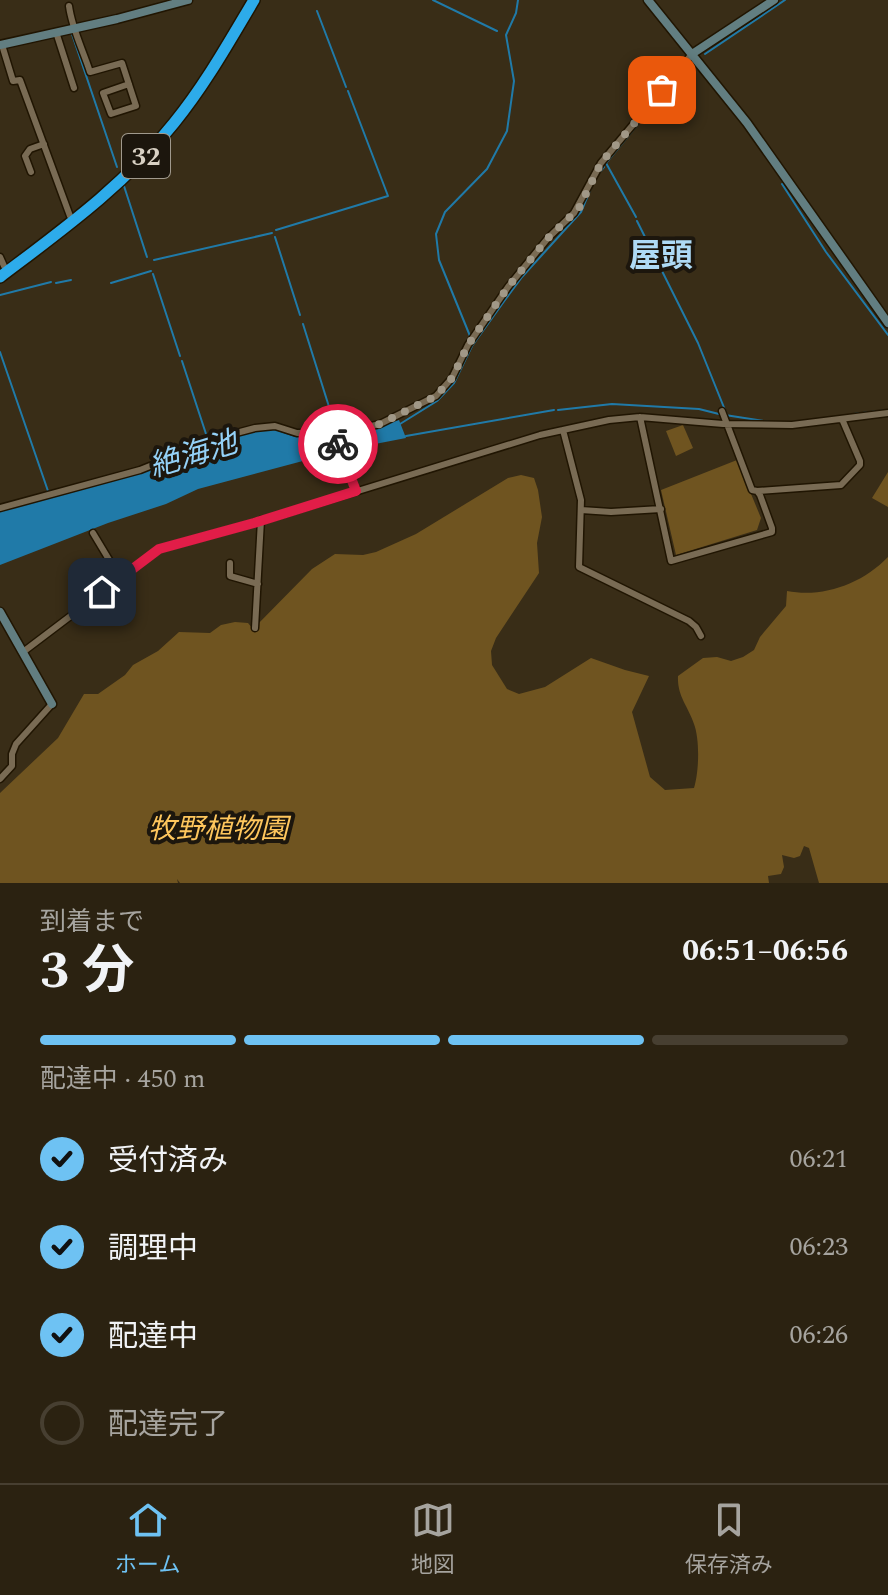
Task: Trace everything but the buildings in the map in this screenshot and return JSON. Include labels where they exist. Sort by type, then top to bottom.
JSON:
[{"type":"highway","name":"32","points":[[1,267],[70,216],[123,170],[170,118],[204,71],[246,0]]},
{"type":"highway","name":"32","points":[[1,267],[96,203],[149,152],[198,91],[254,0]]},
{"type":"street","points":[[70,216],[20,80],[13,81],[1,45],[154,5],[188,0]]},
{"type":"street","points":[[648,0],[745,121],[888,323]]},
{"type":"street","points":[[0,508],[140,470],[225,436],[255,428],[271,425],[297,433],[334,434],[380,424],[436,396],[452,378],[468,345],[508,287],[548,238],[579,208],[601,163],[692,54],[774,0]]},
{"type":"street","points":[[69,6],[90,72],[122,63],[129,84],[136,106],[111,114],[103,93],[129,84]]},
{"type":"street","points":[[56,32],[74,88]]},
{"type":"street","points":[[31,172],[22,158],[30,149],[44,144]]},
{"type":"street","points":[[23,652],[159,549],[563,430],[640,417],[725,417],[792,425],[888,413]]},
{"type":"street","points":[[640,417],[671,561],[772,532],[757,491]]},
{"type":"street","points":[[725,417],[752,490],[757,491],[841,485],[860,465],[842,419]]},
{"type":"street","points":[[563,430],[581,500],[579,567],[680,616],[696,627],[701,636]]},
{"type":"street","points":[[334,434],[356,491]]},
{"type":"street","points":[[581,510],[661,509]]},
{"type":"street","points":[[255,628],[261,520]]},
{"type":"street","points":[[93,533],[120,578]]},
{"type":"street","points":[[230,563],[230,576],[258,584]]},
{"type":"street","points":[[0,612],[52,704],[16,744],[12,766],[0,779]]},
{"type":"green space","points":[[683,425],[693,448],[676,456],[666,431]]},
{"type":"green space","points":[[737,460],[761,518],[757,530],[676,555],[661,490]]},
{"type":"green space","points":[[888,472],[888,507],[872,498]]},
{"type":"green space","name":"牧野植物園","points":[[521,475],[534,478],[538,490],[542,517],[537,543],[539,573],[496,638],[491,651],[492,665],[507,689],[519,694],[545,687],[591,658],[649,676],[632,712],[650,777],[665,790],[694,788],[697,774],[696,731],[681,695],[678,676],[703,658],[717,657],[731,661],[754,650],[760,637],[786,606],[787,591],[801,593],[841,587],[866,575],[888,557],[888,883],[819,883],[809,848],[804,846],[800,856],[782,855],[784,867],[781,874],[768,876],[769,883],[180,883],[177,879],[178,883],[0,883],[0,793],[58,738],[84,694],[98,694],[179,632],[210,633],[221,625],[235,622],[248,623],[253,629],[312,569],[335,554],[376,552],[416,534],[508,478]]},
{"type":"water","name":"絶海池","points":[[399,420],[406,438],[344,450],[198,489],[166,504],[0,565],[0,512],[13,507],[125,478],[258,429],[275,430],[295,437],[340,437]]},
{"type":"waterway","points":[[433,0],[497,31]]},
{"type":"waterway","points":[[470,336],[439,260],[436,234],[445,212],[487,169],[507,131],[514,81],[506,35],[518,0]]},
{"type":"waterway","points":[[705,54],[785,0]]},
{"type":"waterway","points":[[317,11],[346,87]]},
{"type":"waterway","points":[[72,34],[117,167]]},
{"type":"waterway","points":[[276,230],[388,196],[348,91]]},
{"type":"waterway","points":[[636,217],[606,163],[646,114]]},
{"type":"waterway","points":[[598,174],[604,167]]},
{"type":"waterway","points":[[400,424],[437,401],[454,383],[472,346],[522,277],[581,212],[593,183]]},
{"type":"waterway","points":[[782,184],[826,252],[888,335]]},
{"type":"waterway","points":[[124,186],[147,257]]},
{"type":"waterway","points":[[637,221],[698,343],[727,415]]},
{"type":"waterway","points":[[154,260],[272,233]]},
{"type":"waterway","points":[[275,237],[300,315]]},
{"type":"waterway","points":[[111,283],[151,271]]},
{"type":"waterway","points":[[153,274],[180,356]]},
{"type":"waterway","points":[[56,283],[71,280]]},
{"type":"waterway","points":[[0,295],[51,282]]},
{"type":"waterway","points":[[303,324],[336,429]]},
{"type":"waterway","points":[[0,352],[48,491]]},
{"type":"waterway","points":[[182,361],[208,440]]},
{"type":"waterway","points":[[558,410],[612,404],[699,409],[719,414]]},
{"type":"waterway","points":[[406,436],[554,410]]},
{"type":"waterway","points":[[854,414],[888,410]]},
{"type":"waterway","points":[[725,415],[770,422]]},
{"type":"way so far","points":[[338,444],[334,433],[380,424],[436,396],[452,378],[468,345],[508,287],[548,238],[579,208],[601,163],[662,90]]},
{"type":"district","name":"屋頭","points":[[661,255]]},
{"type":"route","points":[[102,592],[159,549],[356,491],[338,444]]}]
